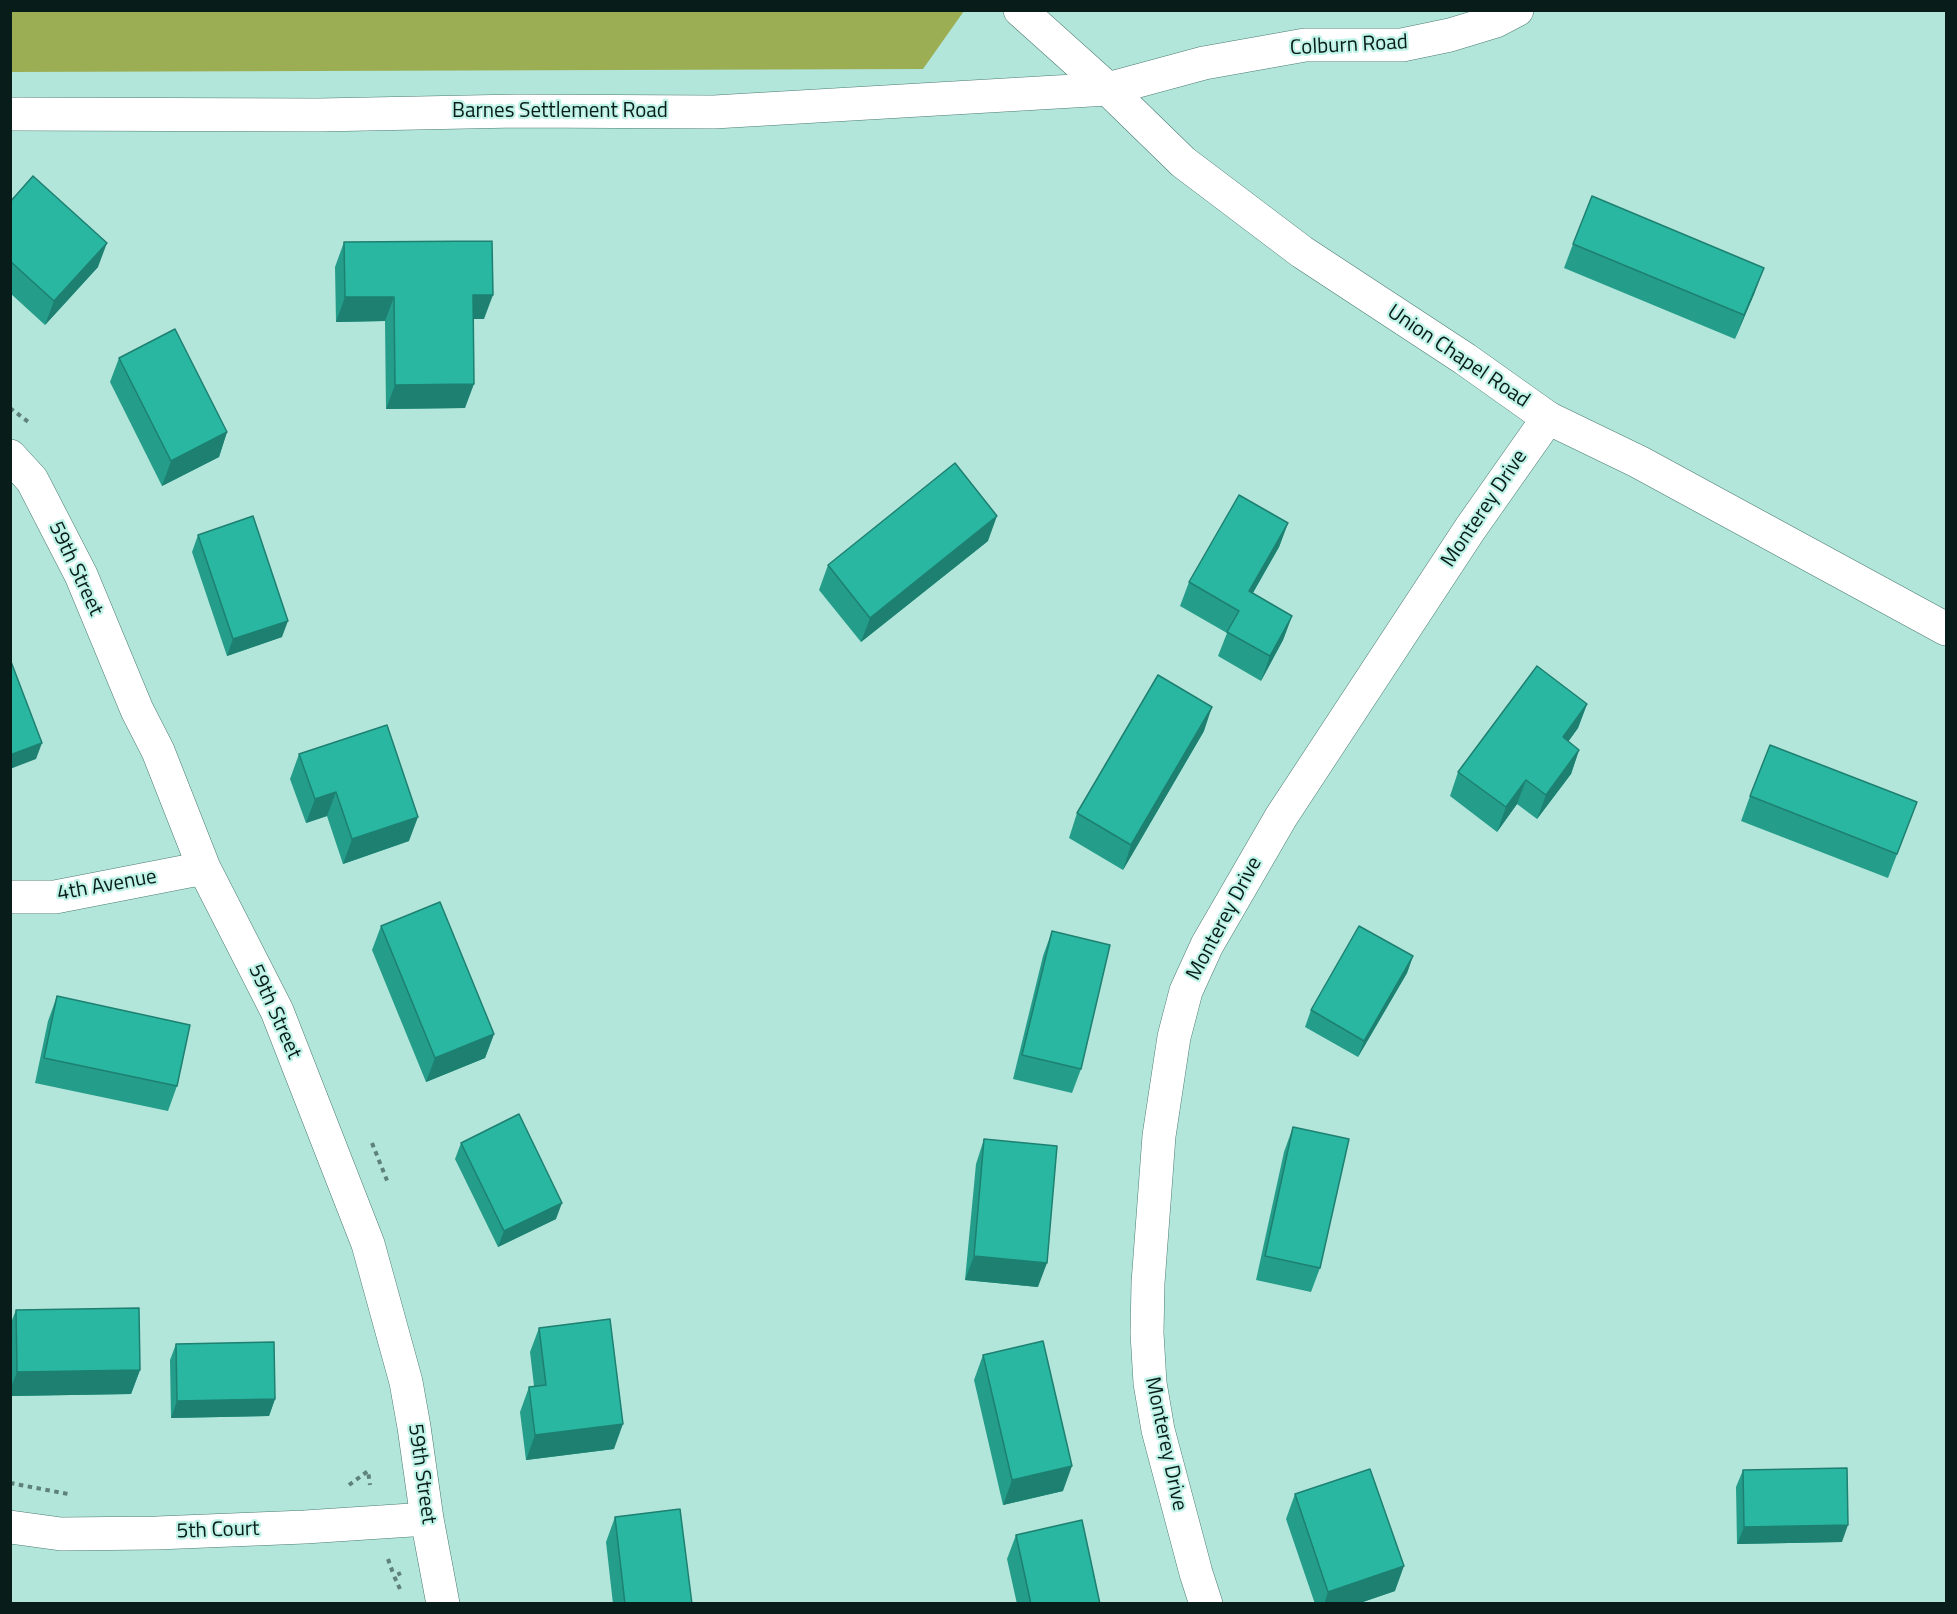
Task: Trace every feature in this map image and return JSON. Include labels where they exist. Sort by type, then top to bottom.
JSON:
[{"type":"street","name":"Union Chapel Road","points":[[1020,10],[1108,88],[1183,162],[1302,252],[1465,359],[1548,418],[1639,462],[1947,629]]},
{"type":"street","name":"Colburn Road","points":[[1108,88],[1204,63],[1305,45],[1402,45],[1450,36],[1496,21],[1517,10]]},
{"type":"street","name":"Barnes Settlement Road","points":[[10,114],[319,115],[517,111],[714,112],[1108,88]]},
{"type":"street","name":"Monterey Drive","points":[[1206,1604],[1158,1430],[1150,1383],[1147,1333],[1148,1283],[1159,1136],[1173,1038],[1186,991],[1207,945],[1281,817],[1470,529],[1548,418]]},
{"type":"street","name":"59th Street","points":[[10,456],[32,480],[81,575],[137,710],[158,751],[204,868],[277,1011],[368,1244],[406,1382],[427,1519],[443,1604]]},
{"type":"street","name":"4th Avenue","points":[[10,897],[56,897],[204,868]]},
{"type":"street","name":"5th Court","points":[[10,1527],[61,1534],[157,1533],[427,1519]]},
{"type":"green space","points":[[10,11],[964,11],[923,69],[11,72]]},
{"type":"building","points":[[33,176],[107,243],[54,301],[10,261],[10,202]]},
{"type":"building","points":[[1592,196],[1764,268],[1744,315],[1573,244]]},
{"type":"building","points":[[492,241],[493,295],[473,295],[474,384],[395,385],[394,297],[345,297],[344,242]]},
{"type":"building","points":[[175,329],[227,432],[171,461],[119,358]]},
{"type":"building","points":[[955,463],[997,516],[870,618],[828,565]]},
{"type":"building","points":[[1239,495],[1288,523],[1249,591],[1292,616],[1270,656],[1227,632],[1239,611],[1189,582]]},
{"type":"building","points":[[253,516],[288,621],[233,639],[198,535]]},
{"type":"building","points":[[10,659],[42,743],[10,755]]},
{"type":"building","points":[[1537,666],[1587,704],[1563,737],[1579,750],[1546,795],[1526,780],[1506,807],[1458,772]]},
{"type":"building","points":[[1158,675],[1212,707],[1131,845],[1077,813]]},
{"type":"building","points":[[387,725],[418,817],[352,839],[336,792],[315,799],[299,754]]},
{"type":"building","points":[[1770,745],[1917,802],[1897,854],[1750,796]]},
{"type":"building","points":[[440,902],[494,1034],[435,1058],[381,926]]},
{"type":"building","points":[[1359,926],[1413,956],[1364,1041],[1311,1010]]},
{"type":"building","points":[[1052,931],[1110,945],[1081,1069],[1022,1055]]},
{"type":"building","points":[[57,996],[190,1025],[177,1086],[44,1058]]},
{"type":"building","points":[[519,1114],[562,1203],[504,1231],[461,1143]]},
{"type":"building","points":[[1293,1127],[1349,1139],[1320,1268],[1265,1256]]},
{"type":"building","points":[[984,1139],[1057,1146],[1047,1263],[974,1256]]},
{"type":"building","points":[[139,1308],[140,1370],[17,1372],[16,1310]]},
{"type":"building","points":[[610,1319],[623,1424],[535,1435],[529,1387],[546,1385],[539,1328]]},
{"type":"building","points":[[1043,1341],[1072,1466],[1012,1480],[983,1355]]},
{"type":"building","points":[[274,1342],[275,1399],[177,1401],[176,1344]]},
{"type":"building","points":[[1847,1468],[1848,1525],[1744,1527],[1743,1470]]},
{"type":"building","points":[[1370,1469],[1404,1566],[1328,1592],[1295,1494]]},
{"type":"building","points":[[680,1509],[692,1604],[625,1604],[615,1517]]},
{"type":"building","points":[[1082,1520],[1100,1604],[1031,1604],[1016,1535]]}]
